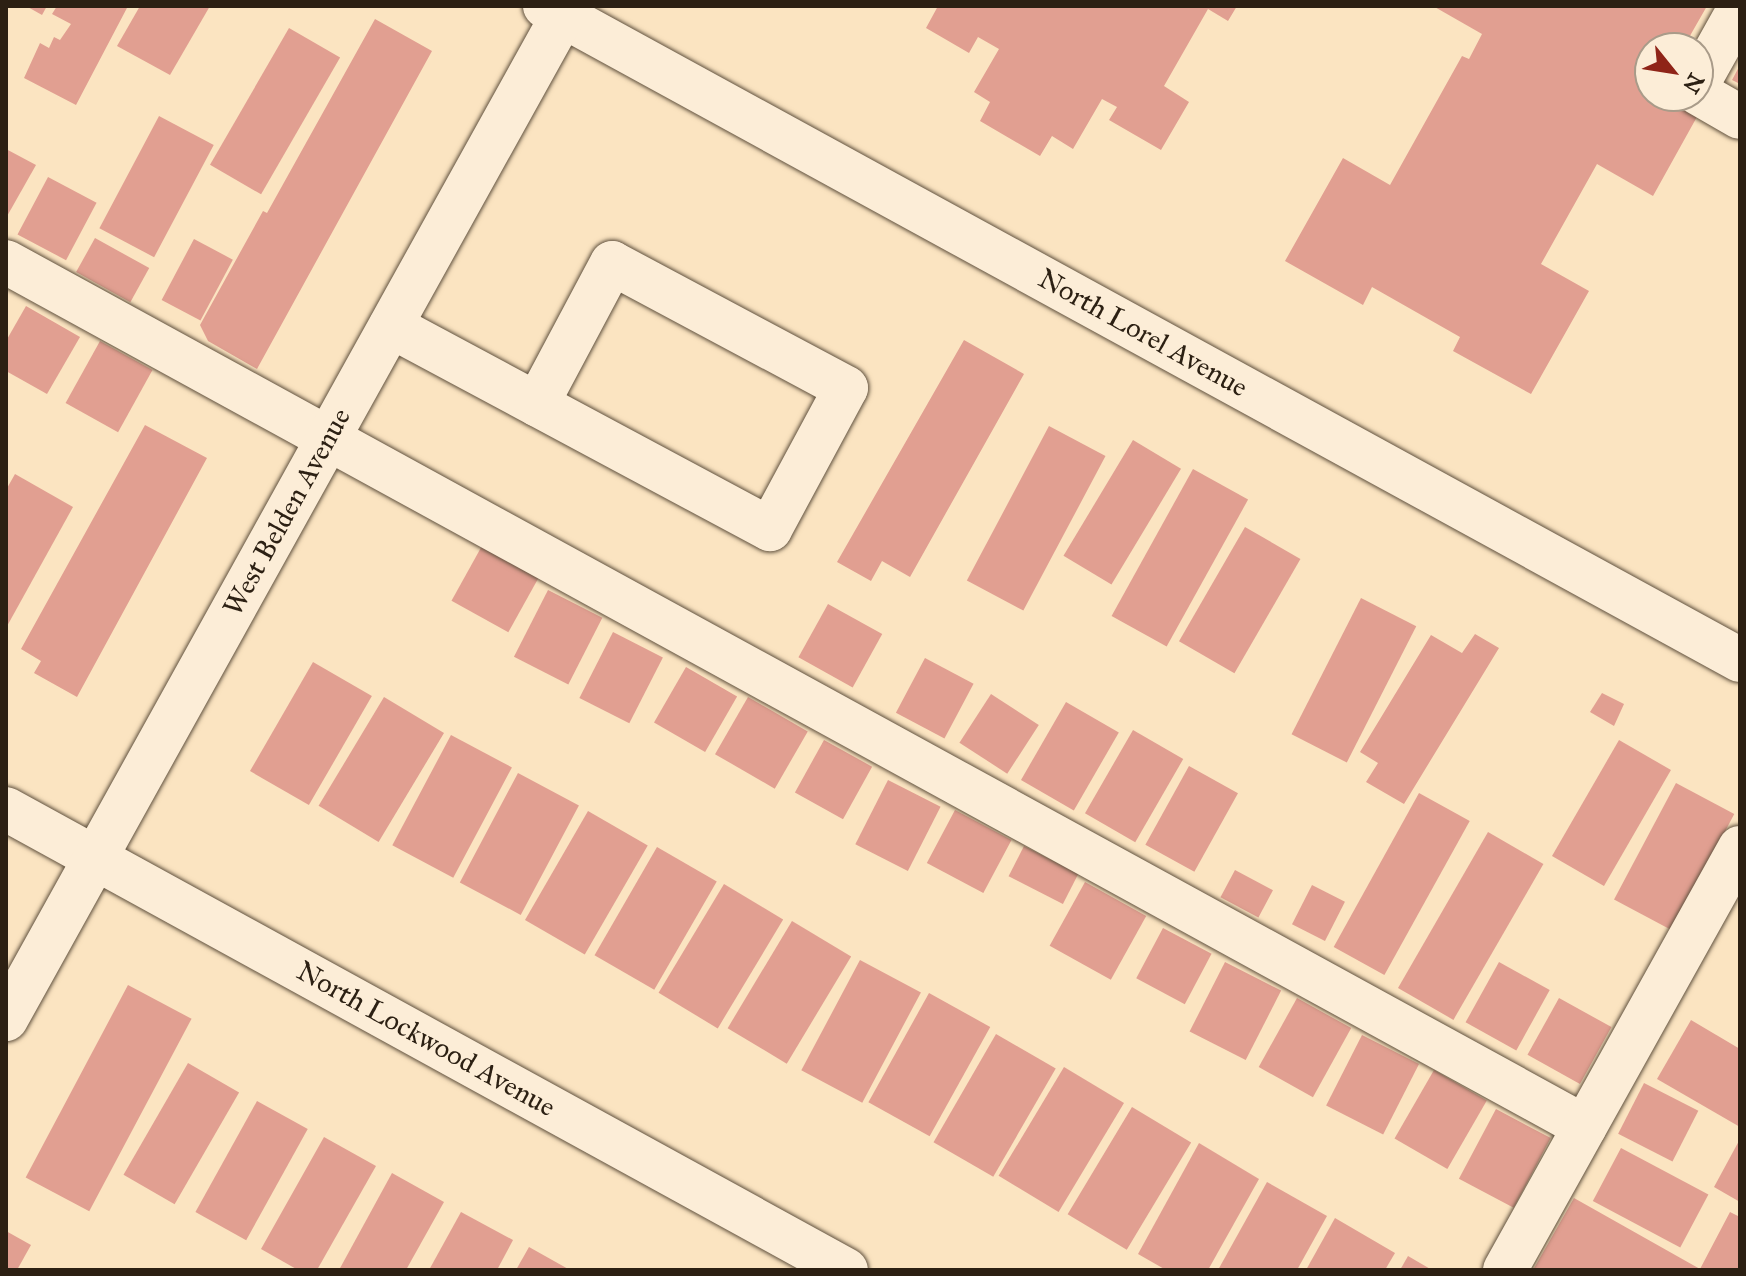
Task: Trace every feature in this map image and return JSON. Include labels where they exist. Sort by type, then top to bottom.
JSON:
[{"type":"street","points":[[1714,54],[1740,8]]},
{"type":"street","name":"West Belden Avenue","points":[[6,1019],[391,326],[559,9]]},
{"type":"street","name":"North Lorel Avenue","points":[[559,9],[1740,660]]},
{"type":"street","points":[[1714,102],[1740,117]]},
{"type":"street","points":[[6,262],[1585,1127]]},
{"type":"street","points":[[391,326],[770,529],[846,388],[612,263],[537,404]]},
{"type":"street","name":"North Lockwood Avenue","points":[[6,809],[846,1270]]},
{"type":"street","points":[[1505,1270],[1740,848]]},
{"type":"building","points":[[26,6],[47,6],[42,15]]},
{"type":"building","points":[[57,6],[128,6],[76,105],[24,78],[40,43],[49,48],[54,37],[60,40],[71,24],[52,14]]},
{"type":"building","points":[[140,6],[210,6],[170,75],[117,46]]},
{"type":"building","points":[[938,6],[1237,6],[1228,21],[1208,9],[1164,86],[1189,102],[1161,150],[1109,120],[1117,107],[1102,99],[1073,149],[1052,136],[1040,156],[980,121],[990,102],[974,92],[999,49],[978,37],[969,53],[926,28]]},
{"type":"building","points":[[1433,6],[1707,6],[1692,32],[1634,32],[1634,112],[1692,112],[1698,115],[1653,196],[1597,164],[1541,264],[1589,291],[1531,394],[1453,351],[1460,337],[1372,287],[1363,305],[1285,261],[1343,158],[1390,185],[1462,56],[1469,59],[1482,34]]},
{"type":"building","points":[[375,19],[432,51],[257,369],[208,341],[200,325],[263,211],[267,213]]},
{"type":"building","points":[[289,28],[340,58],[261,194],[210,165]]},
{"type":"building","points":[[1740,65],[1740,84],[1732,80]]},
{"type":"building","points":[[159,116],[214,145],[154,257],[99,228]]},
{"type":"building","points":[[6,149],[36,165],[6,218]]},
{"type":"building","points":[[48,177],[97,203],[66,260],[17,234]]},
{"type":"building","points":[[95,238],[149,268],[130,302],[76,272]]},
{"type":"building","points":[[194,239],[233,260],[200,321],[162,300]]},
{"type":"building","points":[[26,306],[80,337],[47,394],[6,371],[6,341]]},
{"type":"building","points":[[964,340],[1024,374],[910,577],[882,561],[871,581],[837,562]]},
{"type":"building","points":[[100,341],[152,370],[118,432],[66,403]]},
{"type":"building","points":[[145,425],[207,458],[77,697],[34,673],[41,661],[21,649]]},
{"type":"building","points":[[1049,426],[1106,456],[1023,611],[967,581]]},
{"type":"building","points":[[1133,440],[1181,469],[1111,585],[1063,556]]},
{"type":"building","points":[[1193,469],[1248,500],[1167,646],[1112,616]]},
{"type":"building","points":[[15,474],[73,507],[6,628],[6,490]]},
{"type":"building","points":[[1245,527],[1300,559],[1234,673],[1179,641]]},
{"type":"building","points":[[483,544],[540,576],[508,632],[451,601]]},
{"type":"building","points":[[548,590],[602,618],[568,685],[514,657]]},
{"type":"building","points":[[1361,598],[1416,626],[1347,762],[1292,734]]},
{"type":"building","points":[[828,604],[882,634],[853,687],[798,657]]},
{"type":"building","points":[[613,632],[663,657],[629,723],[579,698]]},
{"type":"building","points":[[1475,634],[1499,648],[1404,804],[1366,782],[1378,763],[1360,752],[1431,635],[1462,653]]},
{"type":"building","points":[[925,658],[974,684],[944,739],[896,713]]},
{"type":"building","points":[[313,662],[372,696],[309,805],[250,771]]},
{"type":"building","points":[[686,667],[737,696],[705,752],[654,722]]},
{"type":"building","points":[[1602,693],[1624,704],[1614,726],[1590,712]]},
{"type":"building","points":[[991,694],[1039,725],[1007,774],[959,743]]},
{"type":"building","points":[[384,697],[444,733],[379,842],[319,806]]},
{"type":"building","points":[[748,697],[808,732],[775,789],[715,754]]},
{"type":"building","points":[[1066,702],[1119,732],[1074,810],[1021,780]]},
{"type":"building","points":[[1133,730],[1183,759],[1135,842],[1085,813]]},
{"type":"building","points":[[451,735],[512,767],[453,878],[392,845]]},
{"type":"building","points":[[824,740],[872,767],[843,819],[795,792]]},
{"type":"building","points":[[1619,740],[1671,770],[1604,886],[1552,856]]},
{"type":"building","points":[[1189,766],[1238,793],[1194,872],[1145,845]]},
{"type":"building","points":[[518,773],[579,805],[521,915],[460,882]]},
{"type":"building","points":[[888,780],[941,807],[908,871],[855,844]]},
{"type":"building","points":[[1676,783],[1734,814],[1672,931],[1614,900]]},
{"type":"building","points":[[1419,793],[1470,821],[1384,975],[1334,947]]},
{"type":"building","points":[[955,810],[1012,840],[983,893],[927,863]]},
{"type":"building","points":[[588,811],[648,846],[585,955],[525,920]]},
{"type":"building","points":[[1488,832],[1543,864],[1453,1020],[1398,988]]},
{"type":"building","points":[[1024,846],[1078,874],[1063,904],[1009,876]]},
{"type":"building","points":[[657,847],[717,882],[654,990],[594,955]]},
{"type":"building","points":[[1235,870],[1273,890],[1258,918],[1220,897]]},
{"type":"building","points":[[1085,882],[1146,916],[1111,980],[1050,946]]},
{"type":"building","points":[[724,884],[783,920],[718,1028],[659,993]]},
{"type":"building","points":[[1312,885],[1345,902],[1325,941],[1292,924]]},
{"type":"building","points":[[792,921],[851,957],[787,1064],[728,1028]]},
{"type":"building","points":[[1163,928],[1212,954],[1185,1004],[1136,978]]},
{"type":"building","points":[[860,960],[921,992],[862,1103],[801,1070]]},
{"type":"building","points":[[1225,962],[1281,991],[1246,1060],[1190,1031]]},
{"type":"building","points":[[1499,962],[1550,990],[1516,1050],[1466,1022]]},
{"type":"building","points":[[128,985],[192,1019],[89,1211],[26,1177]]},
{"type":"building","points":[[929,993],[990,1027],[930,1136],[868,1102]]},
{"type":"building","points":[[1297,998],[1351,1028],[1313,1097],[1259,1067]]},
{"type":"building","points":[[1559,998],[1611,1027],[1580,1084],[1527,1055]]},
{"type":"building","points":[[1691,1020],[1740,1049],[1740,1127],[1657,1079]]},
{"type":"building","points":[[996,1034],[1056,1068],[993,1177],[934,1142]]},
{"type":"building","points":[[1362,1035],[1419,1064],[1383,1134],[1326,1105]]},
{"type":"building","points":[[188,1063],[239,1092],[175,1204],[124,1175]]},
{"type":"building","points":[[1064,1067],[1124,1103],[1059,1212],[999,1176]]},
{"type":"building","points":[[1434,1070],[1487,1100],[1447,1169],[1394,1138]]},
{"type":"building","points":[[1644,1083],[1698,1111],[1672,1161],[1618,1134]]},
{"type":"building","points":[[257,1101],[308,1129],[246,1240],[195,1212]]},
{"type":"building","points":[[1132,1107],[1191,1143],[1127,1250],[1068,1214]]},
{"type":"building","points":[[1496,1109],[1551,1138],[1514,1208],[1459,1179]]},
{"type":"building","points":[[324,1137],[376,1166],[317,1270],[298,1270],[261,1249]]},
{"type":"building","points":[[1740,1139],[1740,1202],[1714,1187]]},
{"type":"building","points":[[1199,1143],[1259,1179],[1208,1270],[1166,1270],[1138,1254]]},
{"type":"building","points":[[1621,1148],[1708,1194],[1680,1247],[1593,1201]]},
{"type":"building","points":[[392,1173],[444,1202],[406,1270],[339,1270]]},
{"type":"building","points":[[1267,1182],[1327,1216],[1297,1270],[1218,1270]]},
{"type":"building","points":[[1574,1198],[1700,1269],[1730,1212],[1740,1217],[1740,1270],[1533,1270]]},
{"type":"building","points":[[461,1212],[513,1240],[497,1270],[429,1270]]},
{"type":"building","points":[[1335,1218],[1395,1253],[1385,1270],[1306,1270]]},
{"type":"building","points":[[6,1231],[31,1245],[17,1270],[6,1270]]},
{"type":"building","points":[[529,1247],[570,1270],[516,1270]]},
{"type":"building","points":[[1408,1256],[1432,1270],[1400,1270]]}]
